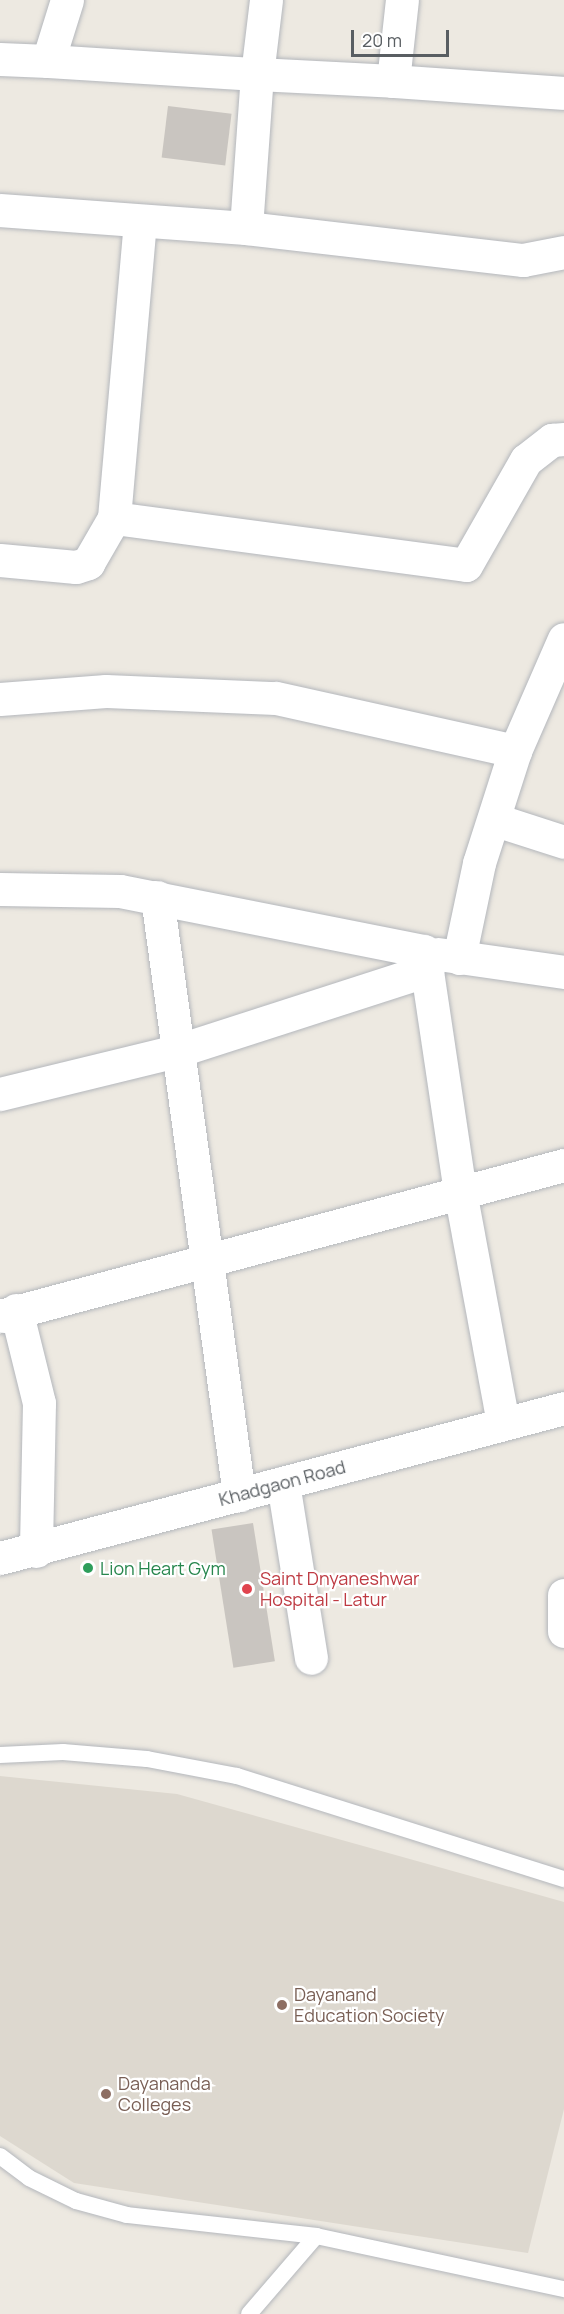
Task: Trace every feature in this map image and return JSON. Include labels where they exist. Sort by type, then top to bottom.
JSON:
[{"type":"street","points":[[48,61],[67,0]]},
{"type":"street","points":[[246,228],[257,74],[266,0]]},
{"type":"street","points":[[393,81],[402,0]]},
{"type":"street","points":[[0,59],[564,93],[564,80]]},
{"type":"street","points":[[0,210],[246,228],[524,260],[564,252]]},
{"type":"street","points":[[0,561],[76,567],[88,563],[114,518],[140,222]]},
{"type":"street","points":[[114,518],[466,565],[526,460],[552,440],[564,438]]},
{"type":"street","points":[[459,958],[479,863],[496,820],[515,751],[564,639]]},
{"type":"street","points":[[0,699],[106,691],[276,698],[515,751]]},
{"type":"street","points":[[496,820],[564,842]]},
{"type":"street","points":[[0,889],[157,897],[425,961]]},
{"type":"street","points":[[157,897],[180,1050],[239,1495]]},
{"type":"street","points":[[0,1094],[180,1050],[425,961],[459,958],[564,972]]},
{"type":"street","points":[[425,961],[460,1191],[503,1422]]},
{"type":"street","points":[[36,1551],[39,1403],[8,1313],[208,1264],[460,1191],[564,1165]]},
{"type":"street","name":"Khadgaon Road","points":[[0,1558],[36,1551],[503,1422],[564,1408]]},
{"type":"street","points":[[283,1483],[311,1658]]},
{"type":"street","points":[[564,1595],[564,1631]]},
{"type":"lane","points":[[0,1755],[63,1752],[147,1759],[237,1776],[564,1879]]},
{"type":"lane","points":[[0,2156],[29,2178],[76,2201],[127,2216],[316,2236],[564,2289]]},
{"type":"lane","points":[[249,2314],[316,2236]]},
{"type":"shaded area","name":"Dayanand Education Society","points":[[0,1776],[177,1794],[564,1902],[564,2109],[528,2253],[74,2183],[0,2136]]},
{"type":"building","points":[[168,106],[232,114],[225,165],[162,158]]},
{"type":"building","points":[[253,1523],[275,1661],[233,1668],[212,1530]]},
{"type":"place","name":"Lion Heart Gym","points":[[88,1568]]},
{"type":"place","name":"Saint Dnyaneshwar Hospital - Latur","points":[[247,1589]]},
{"type":"place","name":"Dayanand Education Society","points":[[282,2005]]},
{"type":"place","name":"Dayananda Colleges","points":[[106,2094]]}]
